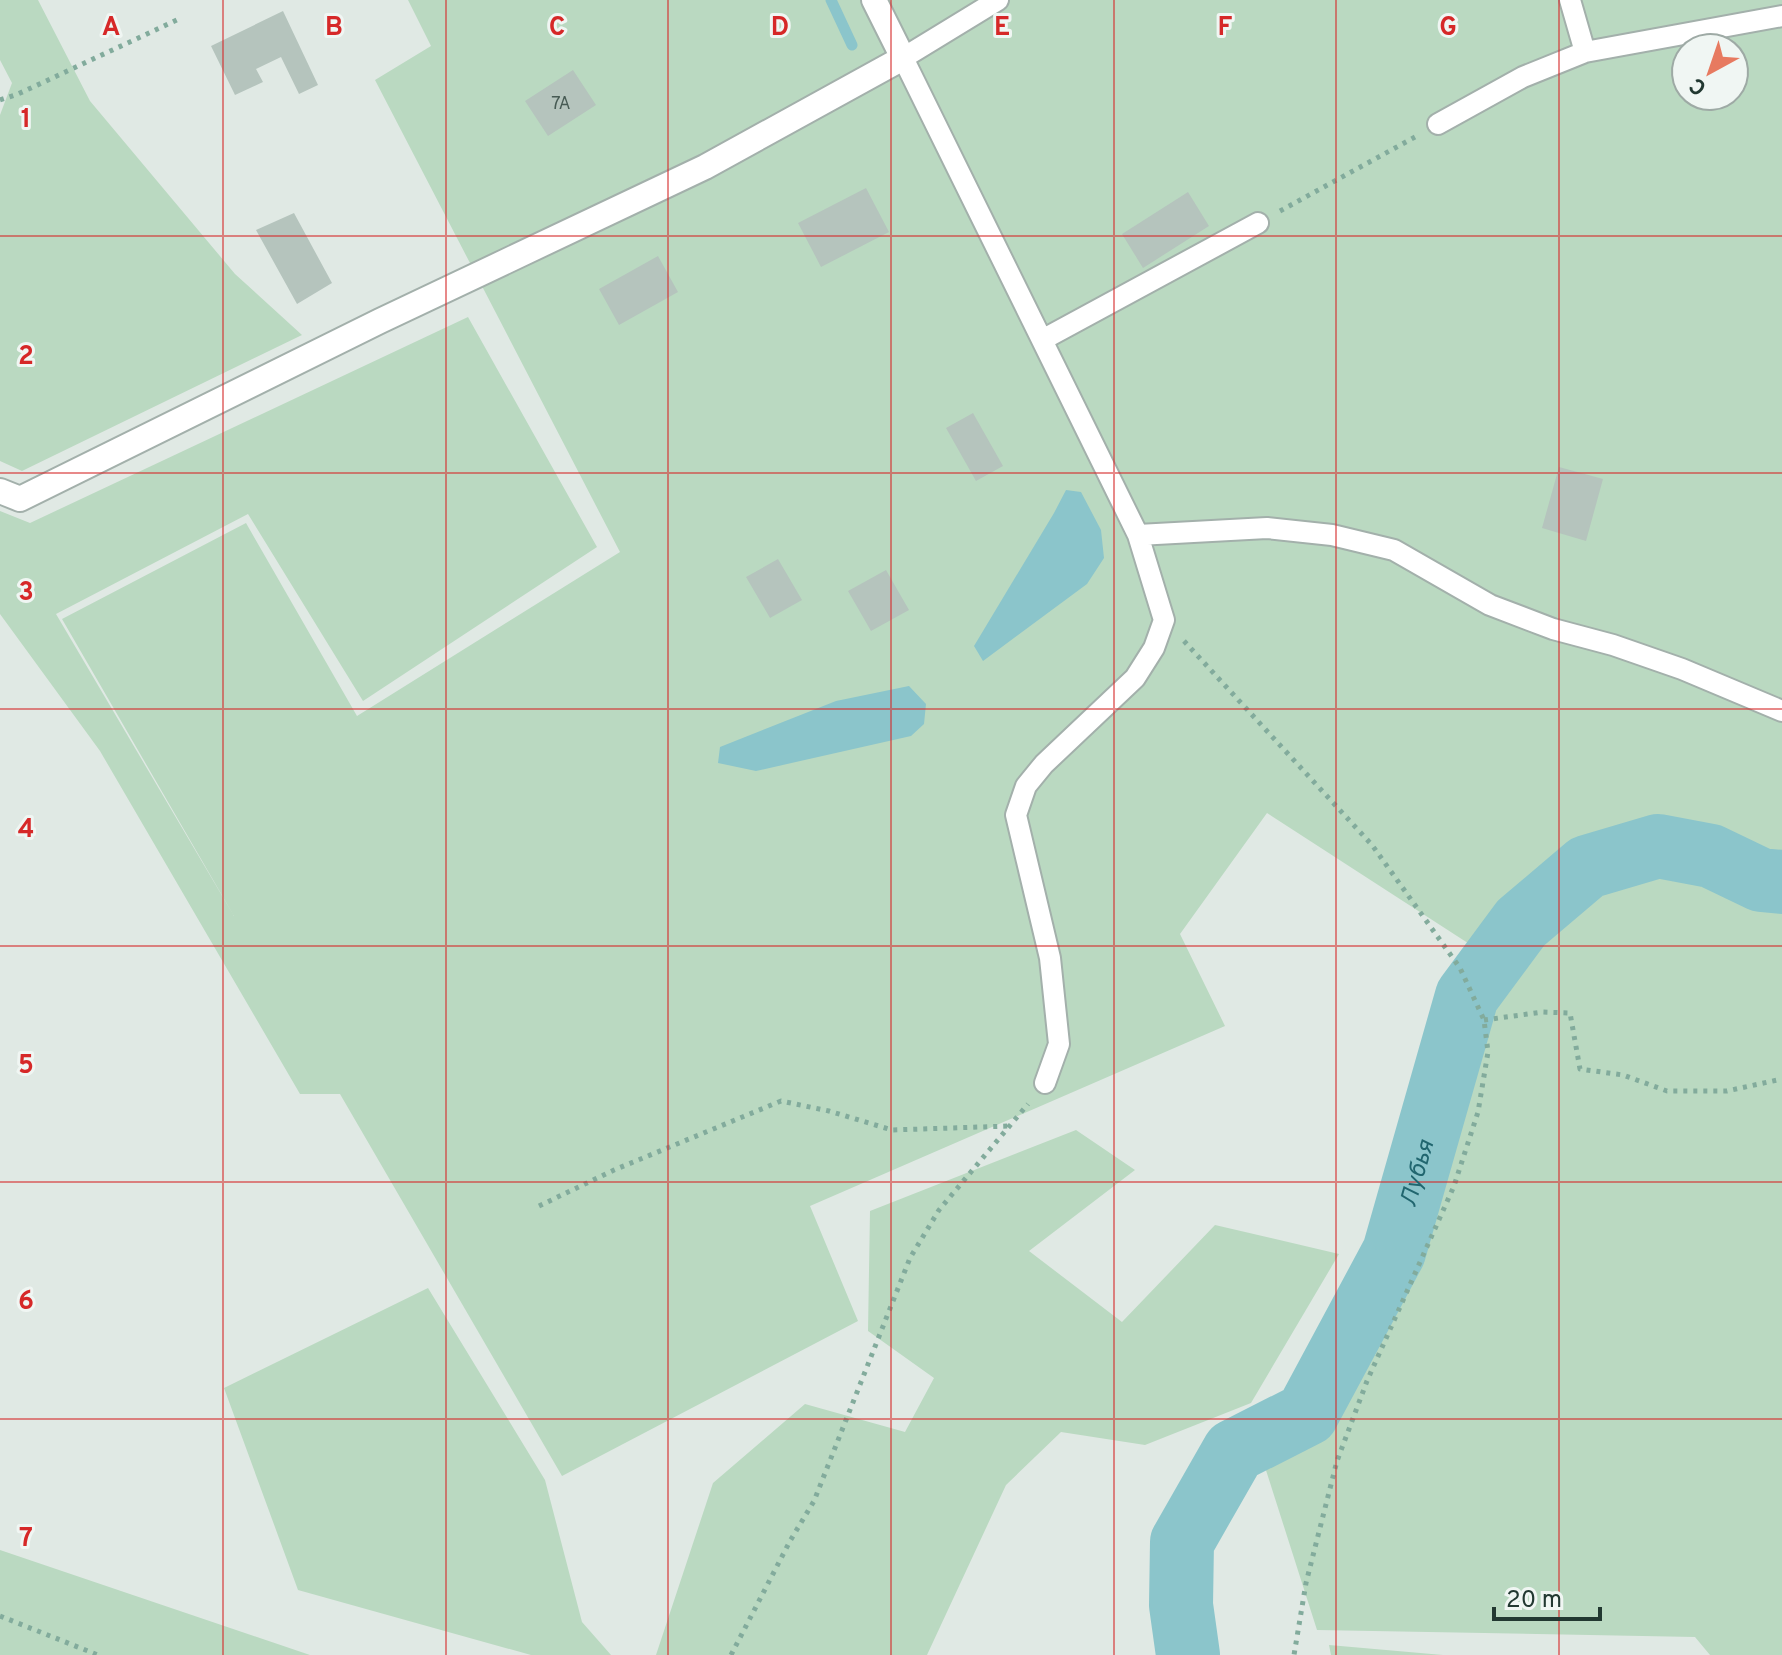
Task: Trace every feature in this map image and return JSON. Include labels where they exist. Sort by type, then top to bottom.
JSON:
[{"type":"street","points":[[0,491],[20,499],[380,321],[705,167],[903,58],[874,0]]},
{"type":"lane","points":[[998,0],[903,58],[1138,535],[1164,620],[1154,648],[1135,678],[1044,764],[1026,786],[1016,815],[1050,958],[1059,1044],[1045,1083]]},
{"type":"lane","points":[[1570,0],[1585,52]]},
{"type":"lane","points":[[1438,124],[1523,77],[1585,52],[1782,16]]},
{"type":"lane","points":[[1042,340],[1258,223]]},
{"type":"lane","points":[[1138,535],[1267,528],[1332,535],[1394,550],[1490,605],[1553,629],[1613,645],[1682,669],[1782,711]]},
{"type":"path","points":[[0,100],[179,19]]},
{"type":"path","points":[[1258,223],[1438,124]]},
{"type":"path","points":[[1164,620],[1372,845],[1460,968],[1484,1020],[1488,1052],[1478,1112],[1454,1186],[1367,1381],[1337,1461],[1306,1583],[1294,1655]]},
{"type":"path","points":[[1484,1020],[1543,1012],[1570,1013],[1580,1069],[1623,1075],[1667,1091],[1727,1091],[1782,1079]]},
{"type":"path","points":[[731,1655],[814,1501],[910,1258],[939,1210],[1045,1083]]},
{"type":"path","points":[[539,1206],[614,1170],[781,1101],[829,1111],[892,1130],[1010,1126]]},
{"type":"path","points":[[0,1616],[98,1655]]},
{"type":"green space","points":[[0,0],[38,0],[90,101],[235,274],[302,335],[22,471],[0,461],[0,115],[12,83],[0,60]]},
{"type":"green space","points":[[408,0],[1782,0],[1782,1655],[1710,1655],[1695,1637],[1317,1630],[1264,1464],[1348,1403],[1508,969],[1267,813],[1180,934],[1225,1026],[810,1206],[858,1321],[562,1476],[340,1094],[300,1094],[100,751],[0,614],[0,511],[30,523],[468,317],[597,547],[363,701],[248,514],[56,614],[234,916],[62,619],[246,523],[357,716],[620,552],[375,80],[431,46]]},
{"type":"green space","points":[[1076,1130],[1135,1170],[1029,1251],[1122,1322],[1215,1225],[1339,1254],[1251,1403],[1145,1445],[1061,1432],[1006,1485],[927,1655],[656,1655],[713,1483],[805,1404],[905,1432],[934,1378],[868,1331],[870,1211]]},
{"type":"green space","points":[[428,1288],[545,1480],[582,1622],[611,1655],[531,1655],[298,1590],[224,1388]]},
{"type":"green space","points":[[0,1550],[310,1655],[0,1655]]},
{"type":"green space","points":[[1329,1645],[1443,1655],[1331,1655]]},
{"type":"water","points":[[1066,490],[1081,492],[1101,530],[1104,558],[1087,584],[983,661],[974,646]]},
{"type":"water","points":[[909,686],[926,704],[924,724],[911,736],[756,771],[718,763],[720,747],[836,701]]},
{"type":"building","points":[[283,11],[318,85],[299,94],[281,57],[256,69],[263,82],[235,95],[211,46]]},
{"type":"building","points":[[573,70],[596,105],[548,136],[525,101]]},
{"type":"building","points":[[866,188],[889,232],[821,267],[798,223]]},
{"type":"building","points":[[1188,192],[1209,226],[1143,268],[1122,234]]},
{"type":"building","points":[[294,213],[332,283],[297,304],[256,230]]},
{"type":"building","points":[[658,256],[678,292],[619,325],[599,289]]},
{"type":"building","points":[[973,413],[1003,466],[976,481],[946,428]]},
{"type":"building","points":[[1559,467],[1603,479],[1586,541],[1542,528]]},
{"type":"building","points":[[778,559],[802,600],[770,618],[746,577]]},
{"type":"building","points":[[886,570],[909,610],[871,631],[848,591]]},
{"type":"waterway","points":[[831,0],[852,45]]},
{"type":"waterway","name":"Лубья","points":[[1188,1655],[1181,1605],[1182,1542],[1234,1451],[1307,1414],[1394,1252],[1467,996],[1521,923],[1587,867],[1658,846],[1711,856],[1761,880],[1782,882]]}]
